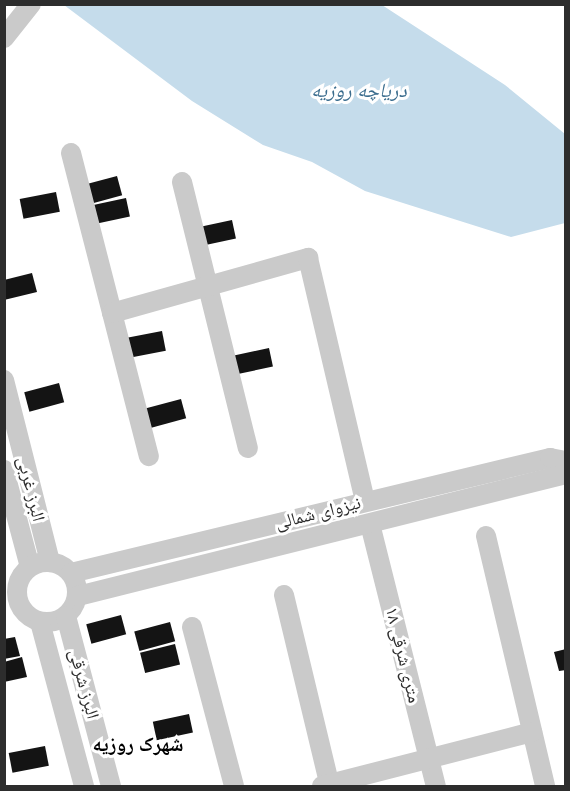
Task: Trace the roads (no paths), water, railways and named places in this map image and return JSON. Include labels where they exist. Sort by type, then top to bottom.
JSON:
[{"type":"street","points":[[4,38],[32,4]]},
{"type":"street","points":[[71,153],[149,456]]},
{"type":"street","points":[[182,182],[207,291],[248,448]]},
{"type":"street","points":[[112,314],[207,291],[308,258],[365,501]]},
{"type":"street","name":"البرز غربی","points":[[4,380],[50,562]]},
{"type":"street","name":"نیزوای شمالی","points":[[70,573],[550,458],[566,461]]},
{"type":"street","name":"البرز غربی","points":[[4,470],[30,567]]},
{"type":"street","name":"نیزوای شمالی","points":[[78,596],[566,474]]},
{"type":"street","name":"۱۸ متری شرقی","points":[[370,524],[436,786]]},
{"type":"street","points":[[486,536],[546,786]]},
{"type":"street","points":[[4,617],[32,617],[66,616],[78,596],[70,573],[50,562],[30,567],[11,585],[32,617]]},
{"type":"street","points":[[284,595],[327,786],[532,732]]},
{"type":"street","name":"البرز شرقی","points":[[66,616],[111,786]]},
{"type":"street","name":"البرز شرقی","points":[[32,617],[84,786]]},
{"type":"street","points":[[192,627],[234,786]]},
{"type":"water","name":"دریاچه روزیه","points":[[64,5],[382,5],[505,85],[565,134],[565,223],[511,237],[365,191],[312,162],[263,145],[192,101]]},
{"type":"district","name":"شهرک روزیه","points":[[138,744]]}]
